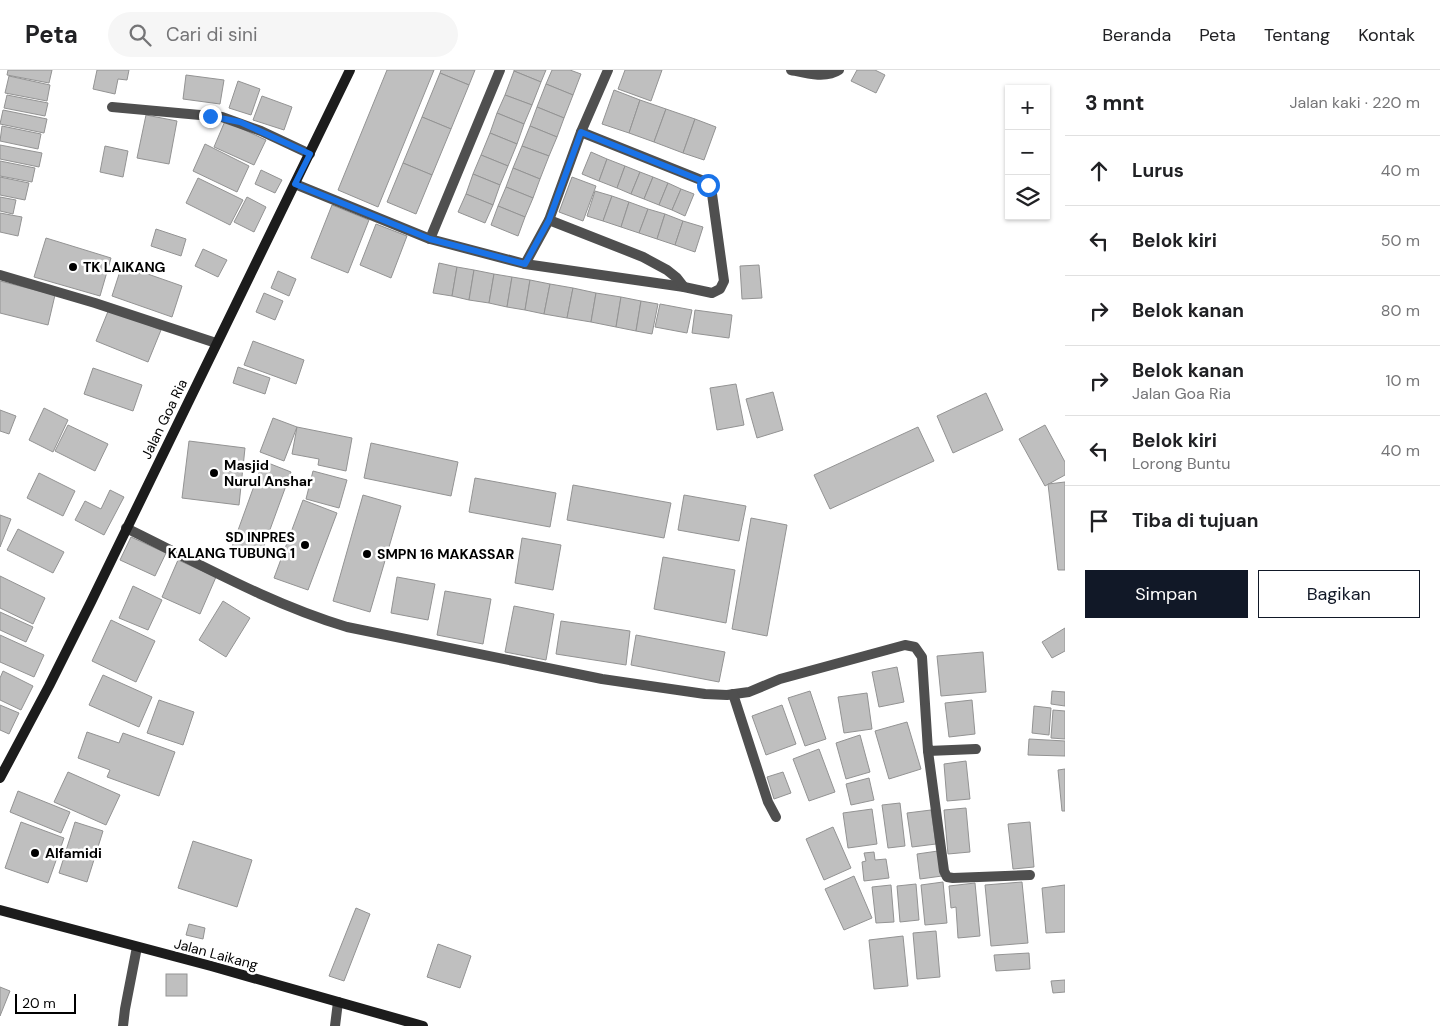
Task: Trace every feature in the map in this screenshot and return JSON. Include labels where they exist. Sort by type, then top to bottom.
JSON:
[{"type":"main road","name":"Jalan Goa Ria","points":[[0,778],[53,678],[350,70]]},
{"type":"main road","name":"Jalan Laikang","points":[[0,910],[211,966],[424,1026]]},
{"type":"street","points":[[430,239],[500,70]]},
{"type":"street","points":[[525,264],[549,220],[581,132],[608,70]]},
{"type":"street","points":[[790,70],[826,75],[834,74],[838,70]]},
{"type":"street","points":[[112,107],[222,117],[261,131],[310,154]]},
{"type":"street","points":[[295,184],[430,239],[525,264],[712,292],[720,289],[724,281],[712,194],[708,185],[700,180],[581,132]]},
{"type":"street","points":[[549,220],[643,258],[667,270],[684,287]]},
{"type":"street","points":[[0,275],[95,303],[216,343]]},
{"type":"street","points":[[126,528],[287,605],[324,620],[602,679],[705,694],[733,694],[748,692],[780,679],[905,645],[915,647],[922,656],[928,751],[944,871],[947,876],[952,878],[1030,875]]},
{"type":"street","points":[[733,694],[768,802],[776,817]]},
{"type":"street","points":[[928,751],[976,749]]},
{"type":"street","points":[[123,1026],[137,947]]},
{"type":"street","points":[[335,1026],[338,1002]]},
{"type":"building","points":[[8,70],[52,70],[49,83],[7,75]]},
{"type":"building","points":[[97,70],[129,70],[127,80],[118,79],[115,94],[93,89]]},
{"type":"building","points":[[387,70],[434,70],[378,207],[338,190]]},
{"type":"building","points":[[441,70],[475,70],[469,85],[440,73]]},
{"type":"building","points":[[514,70],[546,70],[541,82]]},
{"type":"building","points":[[552,70],[570,70],[581,74],[573,95],[546,84]]},
{"type":"building","points":[[625,70],[662,70],[651,101],[618,89]]},
{"type":"building","points":[[857,70],[875,70],[885,75],[876,93],[851,81]]},
{"type":"building","points":[[514,71],[541,82],[532,105],[505,95]]},
{"type":"building","points":[[440,73],[469,85],[451,129],[422,117]]},
{"type":"building","points":[[186,75],[224,80],[220,104],[183,99]]},
{"type":"building","points":[[9,76],[50,85],[47,101],[5,93]]},
{"type":"building","points":[[238,81],[260,89],[251,115],[229,108]]},
{"type":"building","points":[[546,84],[573,95],[564,118],[537,107]]},
{"type":"building","points":[[614,90],[640,100],[629,133],[602,124]]},
{"type":"building","points":[[7,95],[48,103],[45,116],[4,108]]},
{"type":"building","points":[[505,95],[532,105],[524,124],[497,113]]},
{"type":"building","points":[[262,96],[292,107],[284,130],[253,120]]},
{"type":"building","points":[[640,100],[666,109],[654,142],[629,133]]},
{"type":"building","points":[[537,107],[564,118],[557,137],[530,126]]},
{"type":"building","points":[[666,109],[695,119],[683,153],[654,142]]},
{"type":"building","points":[[3,110],[47,119],[44,133],[0,124]]},
{"type":"building","points":[[497,113],[524,124],[517,144],[490,133]]},
{"type":"building","points":[[146,115],[177,121],[169,164],[137,158]]},
{"type":"building","points":[[422,117],[451,129],[432,175],[403,163]]},
{"type":"building","points":[[695,119],[716,127],[704,160],[683,153]]},
{"type":"building","points":[[225,121],[266,140],[254,165],[214,147]]},
{"type":"building","points":[[2,126],[41,134],[38,149],[0,141]]},
{"type":"building","points":[[530,126],[557,137],[549,156],[522,146]]},
{"type":"building","points":[[490,133],[517,144],[508,166],[481,155]]},
{"type":"building","points":[[205,144],[249,166],[237,192],[193,171]]},
{"type":"building","points":[[0,145],[42,153],[39,167],[0,159]]},
{"type":"building","points":[[105,146],[128,151],[123,177],[100,172]]},
{"type":"building","points":[[522,146],[549,156],[540,179],[513,168]]},
{"type":"building","points":[[591,152],[607,159],[599,181],[582,174]]},
{"type":"building","points":[[481,155],[508,166],[500,185],[473,174]]},
{"type":"building","points":[[607,159],[625,166],[617,188],[599,181]]},
{"type":"building","points":[[0,161],[35,168],[32,182],[0,176]]},
{"type":"building","points":[[403,163],[432,175],[416,214],[387,202]]},
{"type":"building","points":[[625,166],[640,172],[631,194],[617,188]]},
{"type":"building","points":[[513,168],[540,179],[533,198],[506,187]]},
{"type":"building","points":[[261,170],[282,180],[275,193],[255,184]]},
{"type":"building","points":[[640,172],[653,177],[644,199],[631,194]]},
{"type":"building","points":[[473,174],[500,185],[493,205],[466,194]]},
{"type":"building","points":[[0,177],[29,183],[25,200],[0,195]]},
{"type":"building","points":[[572,177],[596,186],[583,221],[559,212]]},
{"type":"building","points":[[653,177],[668,183],[659,205],[644,199]]},
{"type":"building","points":[[198,178],[243,200],[230,225],[186,203]]},
{"type":"building","points":[[668,183],[681,189],[672,210],[659,205]]},
{"type":"building","points":[[506,187],[533,198],[525,217],[498,206]]},
{"type":"building","points":[[681,189],[694,194],[685,216],[672,210]]},
{"type":"building","points":[[595,191],[612,196],[603,221],[587,216]]},
{"type":"building","points":[[466,194],[493,205],[485,223],[458,212]]},
{"type":"building","points":[[612,196],[629,202],[621,227],[603,221]]},
{"type":"building","points":[[0,197],[16,200],[13,214],[0,211]]},
{"type":"building","points":[[247,197],[266,207],[254,232],[234,222]]},
{"type":"building","points":[[629,202],[648,209],[639,233],[621,227]]},
{"type":"building","points":[[332,205],[369,220],[348,273],[311,258]]},
{"type":"building","points":[[498,206],[525,217],[518,236],[491,225]]},
{"type":"building","points":[[648,209],[665,214],[657,239],[639,233]]},
{"type":"building","points":[[0,213],[22,217],[18,236],[0,232]]},
{"type":"building","points":[[665,214],[683,221],[675,245],[657,239]]},
{"type":"building","points":[[683,221],[703,227],[695,252],[675,245]]},
{"type":"building","points":[[376,224],[407,236],[391,278],[360,265]]},
{"type":"building","points":[[156,229],[186,239],[181,256],[151,246]]},
{"type":"building","name":"TK LAIKANG","points":[[46,238],[111,258],[100,296],[34,277]]},
{"type":"building","points":[[203,249],[227,260],[218,277],[195,266]]},
{"type":"building","points":[[439,263],[457,267],[452,296],[433,293]]},
{"type":"building","points":[[122,265],[182,286],[172,317],[112,296]]},
{"type":"building","points":[[759,265],[762,298],[742,299],[740,266]]},
{"type":"building","points":[[457,267],[474,270],[469,300],[452,296]]},
{"type":"building","points":[[474,270],[494,274],[489,303],[469,300]]},
{"type":"building","points":[[278,271],[296,279],[289,296],[271,288]]},
{"type":"building","points":[[494,274],[512,277],[507,307],[489,303]]},
{"type":"building","points":[[512,277],[530,280],[525,310],[507,307]]},
{"type":"building","points":[[530,280],[550,284],[544,314],[525,310]]},
{"type":"building","name":"TK LAIKANG","points":[[0,281],[55,295],[48,325],[0,313]]},
{"type":"building","points":[[550,284],[573,288],[567,318],[544,314]]},
{"type":"building","points":[[573,288],[596,293],[591,322],[567,318]]},
{"type":"building","points":[[264,293],[283,301],[275,320],[256,312]]},
{"type":"building","points":[[596,293],[621,297],[616,327],[591,322]]},
{"type":"building","points":[[621,297],[641,301],[636,331],[616,327]]},
{"type":"building","points":[[641,301],[658,304],[652,334],[636,331]]},
{"type":"building","points":[[660,304],[692,310],[687,333],[655,327]]},
{"type":"building","points":[[109,309],[161,330],[148,362],[96,341]]},
{"type":"building","points":[[695,310],[732,315],[729,338],[692,333]]},
{"type":"building","points":[[253,341],[304,360],[296,384],[244,365]]},
{"type":"building","points":[[238,367],[270,378],[265,394],[233,383]]},
{"type":"building","points":[[93,368],[142,385],[133,411],[84,394]]},
{"type":"building","points":[[736,384],[744,425],[717,430],[710,388]]},
{"type":"building","points":[[773,392],[783,430],[757,438],[746,399]]},
{"type":"building","points":[[986,393],[1003,430],[953,453],[937,416]]},
{"type":"building","points":[[44,408],[68,420],[53,452],[29,440]]},
{"type":"building","points":[[0,410],[16,416],[9,434],[0,431]]},
{"type":"building","points":[[273,418],[297,427],[284,461],[260,452]]},
{"type":"building","points":[[68,425],[108,444],[95,471],[55,451]]},
{"type":"building","points":[[1045,425],[1065,462],[1065,475],[1045,486],[1019,439]]},
{"type":"building","points":[[297,427],[352,438],[346,471],[318,465],[319,459],[292,454]]},
{"type":"building","points":[[918,427],[934,461],[830,509],[814,475]]},
{"type":"building","name":"Masjid Nurul Anshar","points":[[189,441],[245,448],[239,505],[182,498]]},
{"type":"building","points":[[371,443],[458,462],[451,496],[364,478]]},
{"type":"building","name":"SD INPRES KALANG TUBUNG 1","points":[[263,461],[291,472],[260,557],[232,547]]},
{"type":"building","name":"SD INPRES KALANG TUBUNG 1","points":[[313,471],[347,480],[339,508],[306,499]]},
{"type":"building","points":[[39,473],[75,491],[63,516],[27,498]]},
{"type":"building","name":"SMPN 16 MAKASSAR","points":[[475,478],[556,493],[550,527],[469,512]]},
{"type":"building","points":[[1065,482],[1065,570],[1058,570],[1048,484]]},
{"type":"building","points":[[573,485],[671,503],[664,538],[567,520]]},
{"type":"building","points":[[110,490],[124,497],[104,535],[75,520],[85,501],[101,509]]},
{"type":"building","name":"SMPN 16 MAKASSAR","points":[[363,495],[401,506],[370,612],[333,601]]},
{"type":"building","points":[[684,495],[746,506],[739,541],[678,530]]},
{"type":"building","name":"SD INPRES KALANG TUBUNG 1","points":[[303,500],[337,513],[308,590],[274,578]]},
{"type":"building","points":[[0,515],[11,519],[0,547]]},
{"type":"building","points":[[751,518],[787,525],[767,636],[732,629]]},
{"type":"building","points":[[18,529],[64,552],[53,573],[7,550]]},
{"type":"building","points":[[131,537],[166,553],[155,576],[120,560]]},
{"type":"building","name":"SMPN 16 MAKASSAR","points":[[522,538],[561,545],[553,590],[515,583]]},
{"type":"building","points":[[663,557],[735,570],[726,623],[654,609]]},
{"type":"building","points":[[178,560],[216,577],[200,614],[162,597]]},
{"type":"building","points":[[0,576],[45,598],[33,624],[0,608]]},
{"type":"building","name":"SMPN 16 MAKASSAR","points":[[397,577],[435,584],[428,620],[391,613]]},
{"type":"building","points":[[133,586],[162,600],[148,630],[119,618]]},
{"type":"building","name":"SMPN 16 MAKASSAR","points":[[445,591],[491,599],[483,644],[437,635]]},
{"type":"building","points":[[223,601],[250,618],[226,657],[199,640]]},
{"type":"building","points":[[514,606],[554,614],[546,660],[505,652]]},
{"type":"building","points":[[0,612],[33,627],[26,642],[0,630]]},
{"type":"building","points":[[111,620],[155,641],[136,682],[92,661]]},
{"type":"building","points":[[561,621],[630,631],[626,665],[556,654]]},
{"type":"building","points":[[1065,628],[1065,651],[1052,658],[1042,642]]},
{"type":"building","points":[[0,635],[44,655],[34,677],[0,662]]},
{"type":"building","points":[[636,635],[725,652],[719,682],[631,665]]},
{"type":"building","points":[[983,652],[986,692],[941,696],[937,656]]},
{"type":"building","points":[[897,667],[904,702],[879,707],[872,672]]},
{"type":"building","points":[[3,671],[33,686],[21,710],[0,700],[0,678]]},
{"type":"building","points":[[103,675],[152,697],[139,727],[89,705]]},
{"type":"building","points":[[810,691],[826,739],[805,746],[788,698]]},
{"type":"building","points":[[1052,691],[1065,692],[1065,706],[1051,704]]},
{"type":"building","points":[[867,693],[872,729],[844,733],[838,697]]},
{"type":"building","points":[[159,700],[194,712],[183,745],[147,733]]},
{"type":"building","points":[[972,700],[975,734],[949,737],[945,703]]},
{"type":"building","points":[[0,705],[19,713],[9,734],[0,730]]},
{"type":"building","points":[[782,705],[796,744],[766,755],[752,716]]},
{"type":"building","points":[[1034,706],[1051,708],[1049,735],[1032,733]]},
{"type":"building","points":[[1053,710],[1065,711],[1065,739],[1051,738]]},
{"type":"building","points":[[907,722],[921,769],[889,779],[875,731]]},
{"type":"building","points":[[87,732],[119,743],[123,733],[175,752],[159,796],[107,777],[110,770],[78,758]]},
{"type":"building","points":[[860,735],[870,772],[846,779],[836,743]]},
{"type":"building","points":[[1029,739],[1065,741],[1065,756],[1028,755]]},
{"type":"building","points":[[819,749],[835,792],[809,801],[793,759]]},
{"type":"building","points":[[966,761],[970,799],[947,801],[944,764]]},
{"type":"building","points":[[1065,769],[1065,811],[1062,811],[1058,770]]},
{"type":"building","points":[[68,772],[120,795],[106,825],[54,802]]},
{"type":"building","points":[[783,772],[791,793],[774,799],[767,777]]},
{"type":"building","points":[[869,778],[874,800],[851,805],[846,784]]},
{"type":"building","points":[[18,791],[70,812],[61,833],[10,812]]},
{"type":"building","points":[[900,803],[905,846],[888,848],[882,805]]},
{"type":"building","points":[[966,808],[970,852],[948,854],[944,810]]},
{"type":"building","points":[[872,809],[877,844],[848,848],[843,813]]},
{"type":"building","points":[[931,810],[936,844],[912,847],[907,813]]},
{"type":"building","name":"Alfamidi","points":[[21,822],[64,838],[48,883],[5,868]]},
{"type":"building","points":[[75,822],[103,831],[87,882],[59,873]]},
{"type":"building","points":[[1030,822],[1034,867],[1013,869],[1008,824]]},
{"type":"building","points":[[833,827],[851,868],[824,880],[806,839]]},
{"type":"building","points":[[193,841],[252,860],[237,907],[178,888]]},
{"type":"building","points":[[938,851],[942,876],[920,879],[917,854]]},
{"type":"building","points":[[874,852],[875,860],[886,859],[889,878],[864,881],[862,862],[866,861],[864,853]]},
{"type":"building","points":[[854,876],[872,918],[844,930],[825,889]]},
{"type":"building","points":[[943,882],[947,923],[925,925],[921,885]]},
{"type":"building","points":[[1022,882],[1028,943],[991,946],[985,885]]},
{"type":"building","points":[[975,883],[980,936],[958,938],[956,907],[951,908],[949,886]]},
{"type":"building","points":[[916,884],[919,920],[900,922],[897,886]]},
{"type":"building","points":[[891,885],[894,922],[876,923],[872,887]]},
{"type":"building","points":[[1065,885],[1065,932],[1046,933],[1042,888]]},
{"type":"building","points":[[356,908],[370,914],[344,981],[329,976]]},
{"type":"building","points":[[189,924],[205,928],[203,939],[186,935]]},
{"type":"building","points":[[936,931],[940,977],[917,979],[913,933]]},
{"type":"building","points":[[903,936],[908,986],[874,989],[869,940]]},
{"type":"building","points":[[438,944],[471,956],[460,988],[427,977]]},
{"type":"building","points":[[1029,953],[1030,969],[996,971],[994,955]]},
{"type":"building","points":[[166,974],[187,974],[187,996],[166,996]]},
{"type":"building","points":[[1065,980],[1065,992],[1053,993],[1051,981]]},
{"type":"building","points":[[0,987],[10,991],[0,1016]]},
{"type":"place","name":"TK LAIKANG","points":[[73,267]]},
{"type":"place","name":"Masjid Nurul Anshar","points":[[214,473]]},
{"type":"place","name":"SD INPRES KALANG TUBUNG 1","points":[[305,545]]},
{"type":"place","name":"SMPN 16 MAKASSAR","points":[[367,554]]},
{"type":"place","name":"Alfamidi","points":[[35,853]]},
{"type":"route","points":[[210,116],[240,122],[310,154],[295,184],[430,239],[525,264],[549,220],[581,132],[700,180],[708,185]]}]
